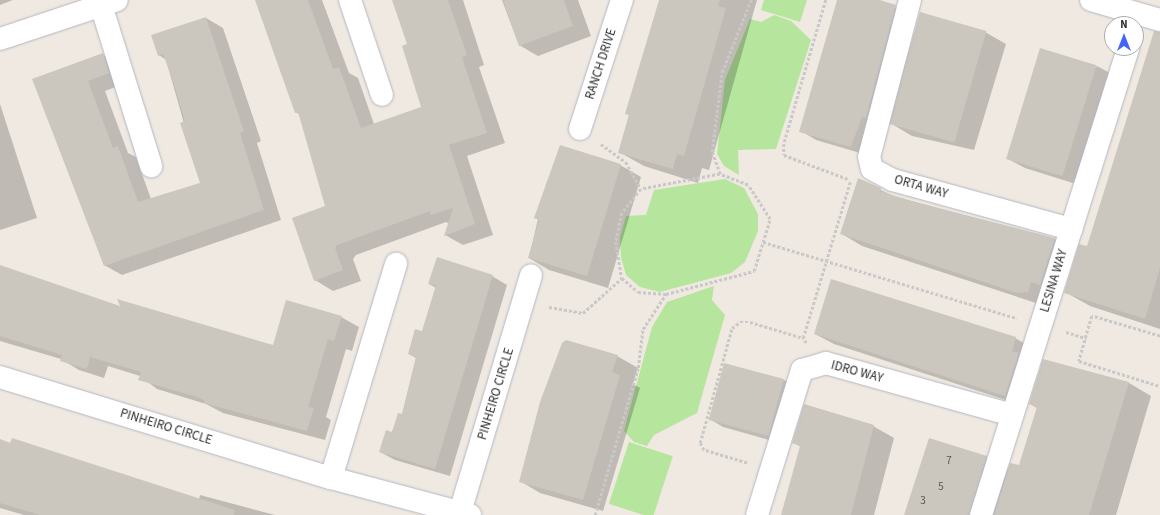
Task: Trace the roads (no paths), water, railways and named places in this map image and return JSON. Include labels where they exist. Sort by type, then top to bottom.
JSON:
[{"type":"street","points":[[350,0],[382,95]]},
{"type":"street","name":"RANCH DRIVE","points":[[580,129],[622,0]]},
{"type":"street","name":"ORTA WAY","points":[[910,0],[869,157],[872,169],[893,180],[1071,229]]},
{"type":"street","points":[[1091,0],[1130,16]]},
{"type":"street","points":[[0,39],[109,3],[151,166]]},
{"type":"street","points":[[1144,19],[1160,20]]},
{"type":"street","name":"LESINA WAY","points":[[981,515],[1125,56]]},
{"type":"street","points":[[331,478],[396,264]]},
{"type":"street","name":"PINHEIRO CIRCLE","points":[[0,377],[331,478],[465,514],[531,275]]},
{"type":"street","name":"IDRO WAY","points":[[757,515],[802,370],[826,364],[1012,415]]}]
